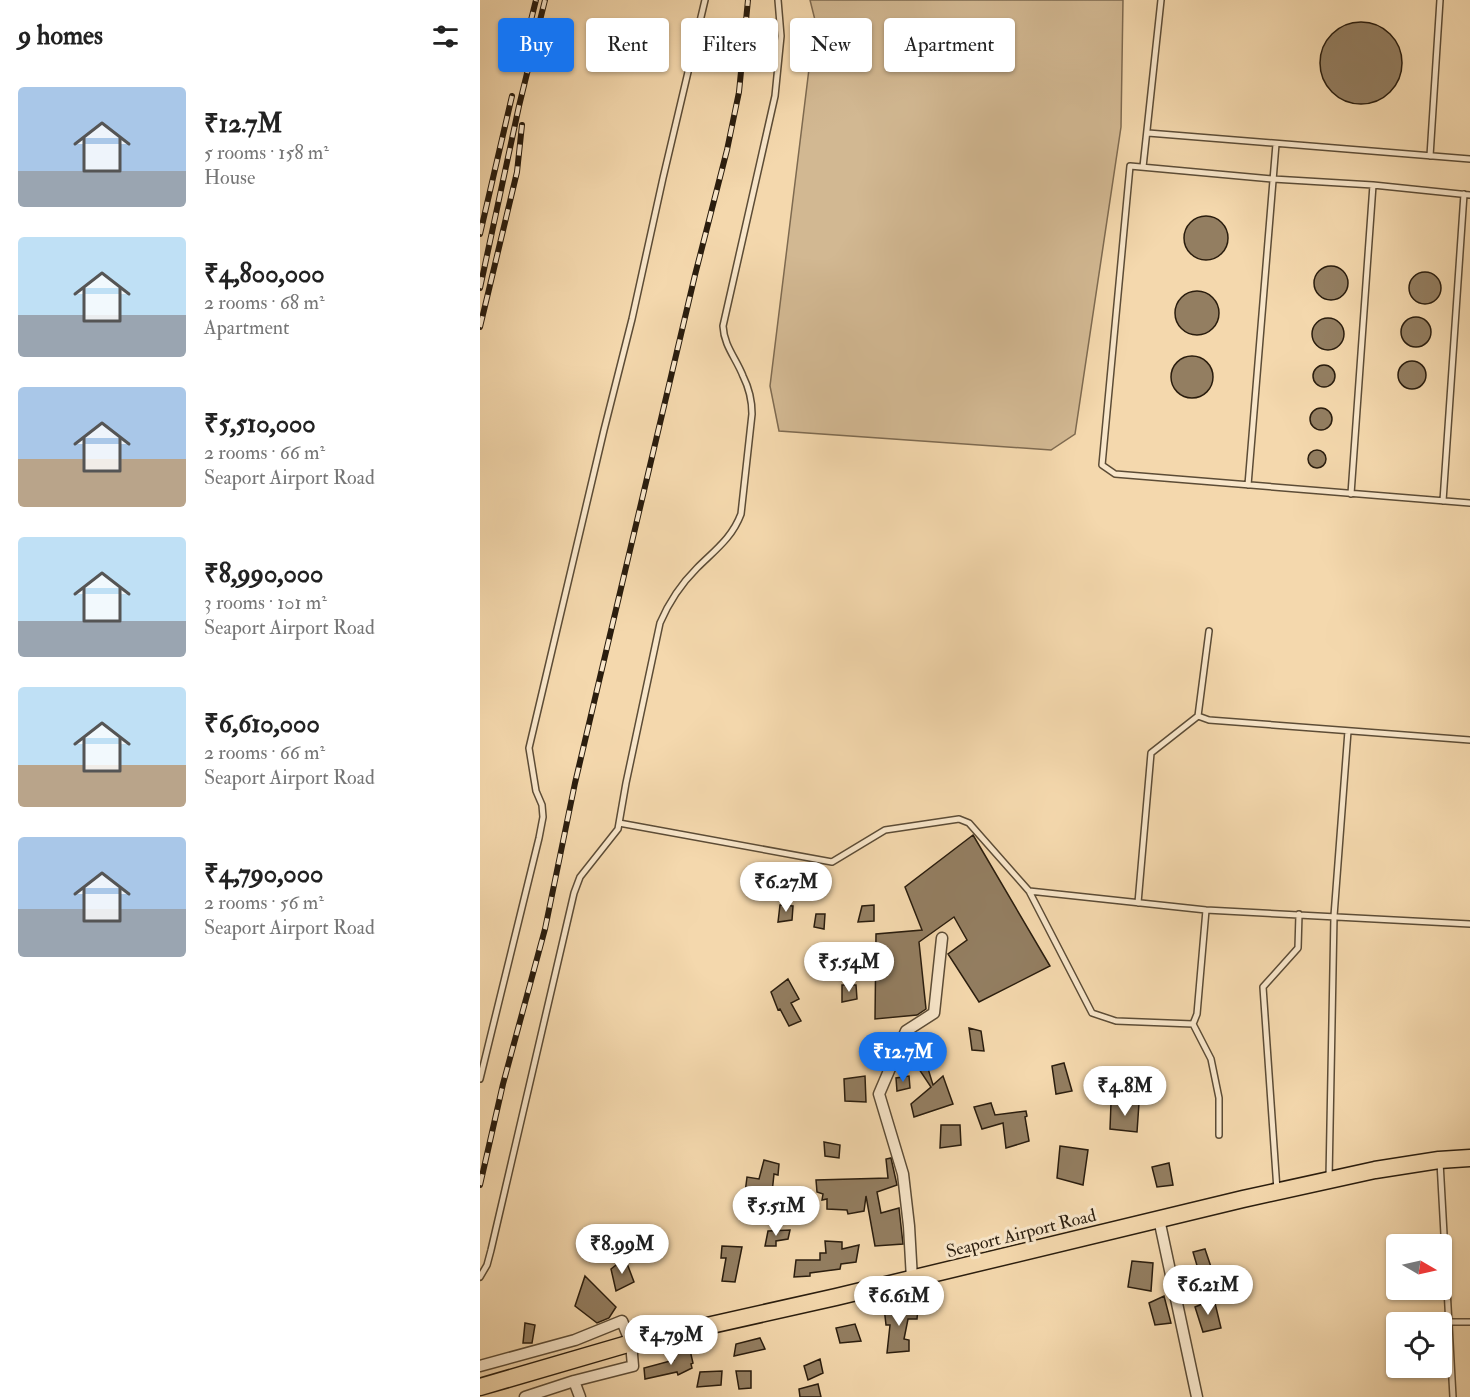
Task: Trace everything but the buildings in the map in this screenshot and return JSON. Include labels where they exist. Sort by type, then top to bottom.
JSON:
[{"type":"main road","name":"Seaport Airport Road","points":[[480,1387],[631,1343],[912,1279],[1277,1191],[1375,1170],[1439,1160],[1470,1158]]},
{"type":"street","points":[[912,1279],[903,1174],[879,1094],[906,1031],[934,1013],[942,938]]},
{"type":"street","points":[[1159,1219],[1197,1397]]},
{"type":"street","points":[[480,1366],[575,1340],[621,1321],[631,1343],[633,1366],[574,1381],[525,1397]]},
{"type":"street","points":[[574,1381],[580,1397]]},
{"type":"lane","points":[[480,1080],[543,817],[530,748],[705,0]]},
{"type":"lane","points":[[480,1277],[487,1265],[491,1250],[574,893],[580,877],[618,829],[651,658],[660,623],[681,587],[724,544],[737,526],[741,514],[752,399],[743,374],[727,345],[723,326],[775,96],[781,36],[778,0]]},
{"type":"lane","points":[[1143,167],[1161,0]]},
{"type":"lane","points":[[1430,156],[1440,0]]},
{"type":"lane","points":[[1148,133],[1470,159]]},
{"type":"lane","points":[[1248,484],[1276,144]]},
{"type":"lane","points":[[1443,501],[1467,195],[1373,185],[1273,179],[1130,166],[1102,465],[1115,474],[1248,484],[1351,494],[1443,501],[1470,503]]},
{"type":"lane","points":[[1351,494],[1373,185]]},
{"type":"lane","points":[[1138,903],[1151,753],[1198,716],[1209,631]]},
{"type":"lane","points":[[1198,716],[1209,720],[1470,740]]},
{"type":"lane","points":[[1329,1180],[1334,916],[1348,731]]},
{"type":"lane","points":[[619,823],[832,862],[885,830],[959,819],[969,823],[1029,891],[1092,1013],[1116,1021],[1193,1024]]},
{"type":"lane","points":[[1029,891],[1206,910],[1470,924]]},
{"type":"lane","points":[[1206,910],[1197,1014],[1193,1024],[1211,1059],[1219,1098],[1219,1135]]},
{"type":"lane","points":[[1277,1191],[1263,987],[1298,948],[1299,914]]},
{"type":"lane","points":[[1439,1160],[1447,1312]]},
{"type":"lane","points":[[1452,1322],[1470,1322]]},
{"type":"lane","points":[[1452,1378],[1453,1397]]},
{"type":"shaded area","points":[[810,0],[1123,0],[1121,127],[1075,434],[1051,450],[779,431],[770,386],[809,72],[872,72],[872,18],[814,18]]},
{"type":"railway","points":[[532,18],[536,0]]},
{"type":"railway","points":[[480,288],[519,106],[545,0]]},
{"type":"railway","points":[[480,1185],[503,1084],[545,929],[575,783],[695,275],[727,150],[739,92],[748,0]]},
{"type":"railway","points":[[480,234],[512,96]]},
{"type":"railway","points":[[480,327],[517,172],[522,125]]}]
